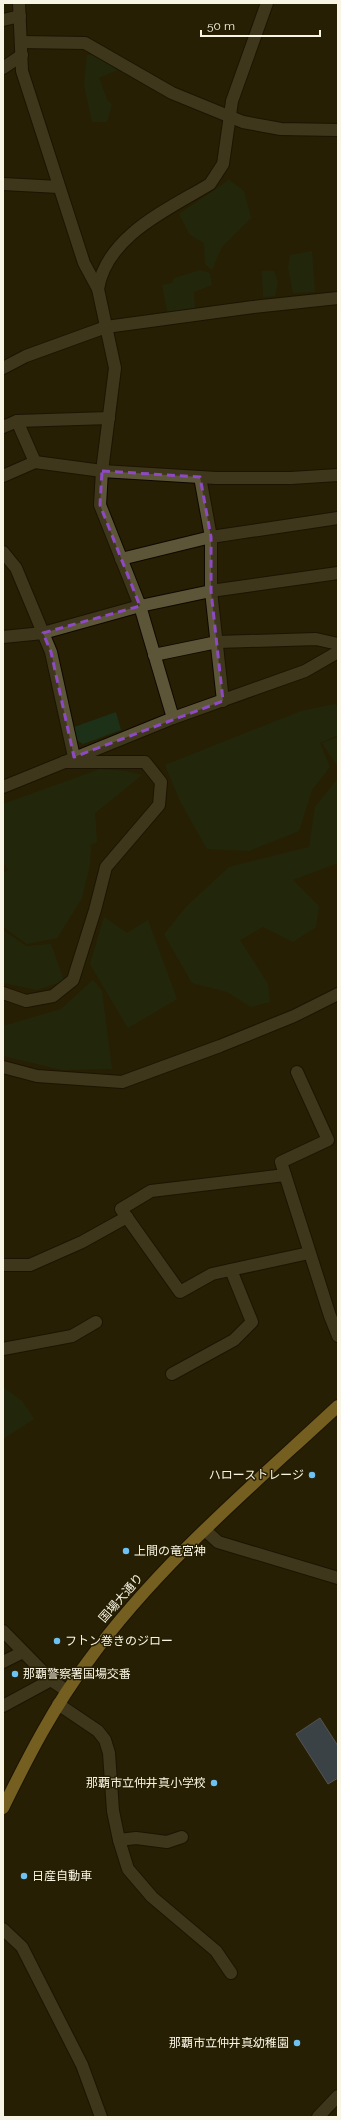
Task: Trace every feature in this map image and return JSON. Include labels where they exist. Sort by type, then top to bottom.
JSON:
[{"type":"highway","name":"国場大通り","points":[[3,1808],[30,1752],[58,1704],[110,1632],[144,1592],[205,1530],[338,1406]]},
{"type":"street","points":[[19,3],[22,71],[84,263],[98,289],[115,368],[102,471],[100,505],[140,606],[173,718]]},
{"type":"street","points":[[98,289],[100,276],[104,268],[125,240],[144,223],[210,184],[214,180],[223,164],[232,101],[267,3]]},
{"type":"street","points":[[3,20],[20,16]]},
{"type":"street","points":[[21,42],[84,43],[172,93],[243,122],[281,129],[338,130]]},
{"type":"street","points":[[3,68],[22,56]]},
{"type":"street","points":[[3,184],[59,187]]},
{"type":"street","points":[[3,368],[26,356],[106,327],[253,307],[338,298]]},
{"type":"street","points":[[3,427],[17,421],[109,418]]},
{"type":"street","points":[[17,421],[36,462]]},
{"type":"street","points":[[3,476],[36,462],[102,471],[200,477],[291,478],[338,475]]},
{"type":"street","points":[[200,477],[211,537],[211,591],[222,701]]},
{"type":"street","points":[[121,559],[211,537],[338,518]]},
{"type":"street","points":[[3,552],[16,568],[51,652],[69,760]]},
{"type":"street","points":[[3,636],[44,633],[140,606],[211,591],[338,573]]},
{"type":"street","points":[[154,654],[217,642],[316,639],[338,644]]},
{"type":"street","points":[[3,787],[173,718],[305,671],[338,652]]},
{"type":"street","points":[[3,993],[26,1001],[53,996],[72,980],[95,910],[106,867],[159,805],[161,782],[145,762],[69,760]]},
{"type":"street","points":[[3,1067],[37,1076],[122,1082],[280,1022],[338,994]]},
{"type":"street","points":[[298,1072],[328,1140],[281,1162],[309,1253],[338,1336]]},
{"type":"street","points":[[285,1175],[151,1191],[121,1209],[180,1292],[212,1274],[309,1253]]},
{"type":"street","points":[[3,1265],[30,1265],[82,1242],[127,1217]]},
{"type":"street","points":[[172,1374],[234,1340],[252,1322],[231,1270]]},
{"type":"street","points":[[3,1349],[72,1336],[96,1322]]},
{"type":"street","points":[[205,1530],[218,1542],[338,1578]]},
{"type":"street","points":[[3,1631],[51,1680],[67,1691]]},
{"type":"street","points":[[3,1662],[23,1652]]},
{"type":"street","points":[[3,1706],[51,1680]]},
{"type":"street","points":[[58,1704],[98,1731],[105,1740],[109,1753],[113,1811],[119,1840],[128,1869],[152,1897],[216,1951],[231,1973]]},
{"type":"street","points":[[119,1840],[136,1838],[167,1842],[182,1837]]},
{"type":"street","points":[[3,1929],[22,1947],[82,2065],[101,2117]]},
{"type":"street","points":[[318,2117],[338,2096]]},
{"type":"highlighted area","points":[[102,471],[200,477],[211,537],[211,591],[223,701],[74,757],[51,652],[43,633],[140,606],[100,505]]},
{"type":"green space","points":[[87,55],[96,55],[117,70],[99,78],[107,100],[112,104],[107,122],[92,122],[84,85]]},
{"type":"green space","points":[[229,180],[244,191],[251,218],[222,247],[212,270],[205,264],[204,243],[190,235],[179,214]]},
{"type":"green space","points":[[312,251],[315,292],[293,293],[288,268],[290,255]]},
{"type":"green space","points":[[200,270],[210,273],[212,285],[194,292],[195,309],[168,314],[162,285],[172,283],[174,278]]},
{"type":"green space","points":[[262,271],[274,271],[278,282],[275,296],[263,297]]},
{"type":"green space","points":[[335,704],[338,707],[338,735],[320,743],[330,767],[312,790],[299,831],[249,851],[207,849],[180,801],[165,765],[301,711]]},
{"type":"green space","points":[[116,712],[121,730],[83,744],[75,739],[74,727]]},
{"type":"green space","points":[[338,737],[338,767],[322,743]]},
{"type":"green space","points":[[100,769],[126,771],[142,775],[95,813],[97,842],[91,845],[90,865],[82,898],[57,938],[27,944],[3,927],[3,873],[8,870],[3,861],[3,804]]},
{"type":"green space","points":[[338,778],[338,863],[293,880],[319,906],[316,927],[293,942],[263,927],[240,940],[268,984],[270,1002],[251,1007],[227,992],[192,983],[164,934],[187,906],[229,867],[309,847],[315,807]]},
{"type":"green space","points":[[104,917],[127,933],[148,920],[177,999],[128,1028],[90,964]]},
{"type":"green space","points":[[3,930],[26,946],[51,944],[64,981],[37,990],[3,983]]},
{"type":"green space","points":[[93,980],[102,991],[112,1069],[62,1070],[3,1056],[3,1026],[61,1009]]},
{"type":"green space","points":[[3,1387],[22,1401],[34,1419],[3,1439]]},
{"type":"water","points":[[320,1718],[338,1746],[338,1778],[328,1784],[296,1734]]},
{"type":"place","name":"ハローストレージ","points":[[312,1475]]},
{"type":"place","name":"上間の竜宮神","points":[[126,1551]]},
{"type":"place","name":"フトン巻きのジロー","points":[[57,1641]]},
{"type":"place","name":"那覇警察署国場交番","points":[[15,1674]]},
{"type":"place","name":"那覇市立仲井真小学校","points":[[214,1783]]},
{"type":"place","name":"日産自動車","points":[[24,1876]]},
{"type":"place","name":"那覇市立仲井真幼稚園","points":[[297,2043]]}]
